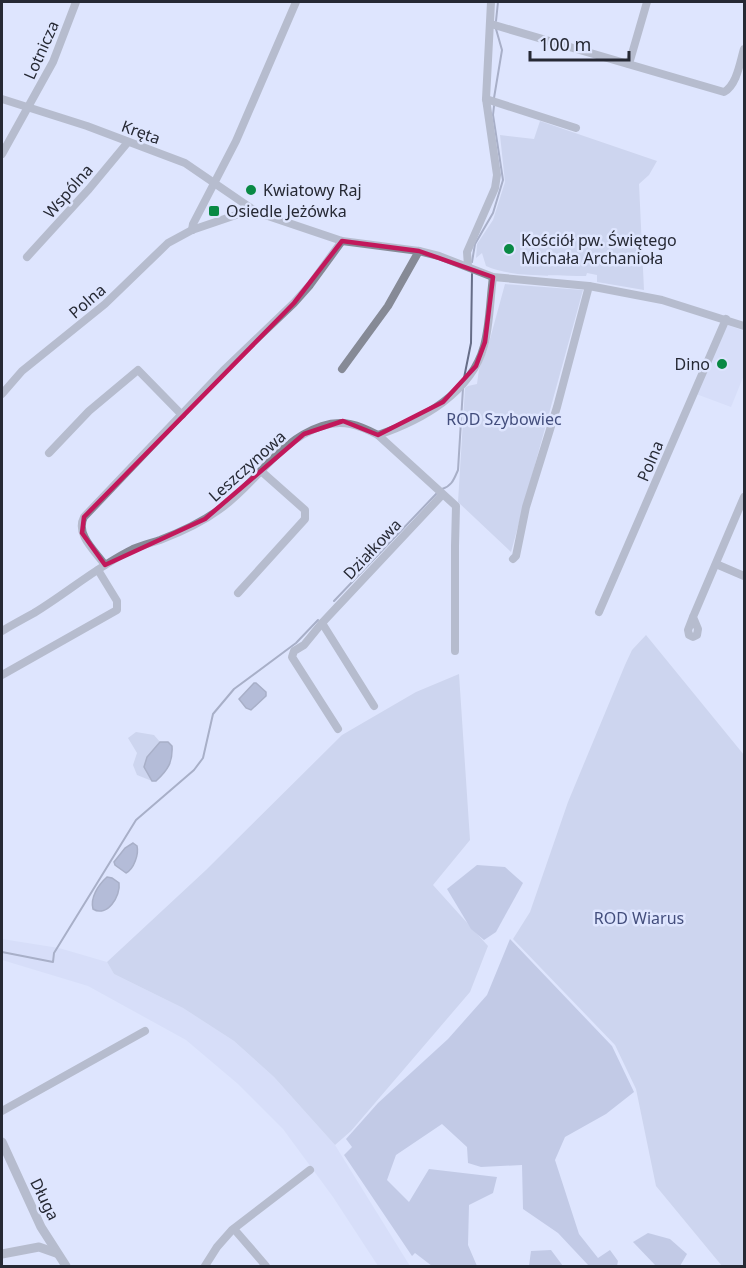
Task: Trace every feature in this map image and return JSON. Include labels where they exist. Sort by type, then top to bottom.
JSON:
[{"type":"street","name":"Lotnicza","points":[[2,154],[52,62],[76,2]]},
{"type":"street","points":[[192,230],[236,141],[296,2]]},
{"type":"street","points":[[468,266],[467,252],[495,185],[496,175],[486,99],[491,2]]},
{"type":"street","points":[[629,64],[647,2]]},
{"type":"street","points":[[491,24],[724,92],[730,89],[734,81],[744,49]]},
{"type":"street","name":"Kręta","points":[[2,99],[87,126],[185,163],[259,213]]},
{"type":"street","points":[[486,99],[576,128]]},
{"type":"street","name":"Wspólna","points":[[27,257],[128,142]]},
{"type":"street","name":"Polna","points":[[2,394],[22,371],[105,304],[168,243],[192,230],[239,214],[259,213],[342,241],[419,251],[468,266],[493,277],[590,286],[662,300],[744,326]]},
{"type":"street","points":[[105,565],[82,533],[80,525],[84,517],[223,371],[294,303],[342,241]]},
{"type":"street","points":[[342,369],[388,306],[419,251]]},
{"type":"street","points":[[455,651],[456,506],[378,435],[418,417],[442,402],[469,379],[484,342],[493,277]]},
{"type":"street","points":[[513,559],[516,556],[526,507],[557,407],[590,286]]},
{"type":"street","name":"Polna","points":[[599,612],[726,320]]},
{"type":"street","points":[[49,453],[89,411],[138,370],[182,415]]},
{"type":"street","name":"Leszczynowa","points":[[2,631],[134,548],[186,530],[224,507],[286,446],[304,434],[322,426],[343,421],[363,427],[378,435]]},
{"type":"street","points":[[238,593],[305,519],[306,514],[305,510],[261,471]]},
{"type":"street","name":"Działkowa","points":[[338,729],[292,657],[294,651],[304,645],[439,492]]},
{"type":"street","points":[[693,617],[744,497]]},
{"type":"street","points":[[716,564],[744,576]]},
{"type":"street","points":[[2,675],[114,614],[117,610],[117,601],[98,570]]},
{"type":"street","points":[[322,623],[374,706]]},
{"type":"street","points":[[2,1111],[145,1031]]},
{"type":"street","name":"Długa","points":[[2,1142],[41,1227],[66,1266]]},
{"type":"street","points":[[205,1266],[217,1247],[234,1229],[310,1170]]},
{"type":"street","points":[[28,1248],[39,1235],[41,1227]]},
{"type":"street","points":[[234,1229],[267,1266]]},
{"type":"street","points":[[2,1254],[28,1248],[45,1248],[56,1253]]},
{"type":"highlighted area","points":[[342,241],[419,251],[493,277],[485,342],[476,366],[443,402],[378,435],[343,421],[304,434],[205,519],[105,565],[82,533],[84,517],[294,303]]},
{"type":"shaded area","points":[[728,325],[744,331],[744,375],[731,407],[696,394],[724,327]]},
{"type":"shaded area","points":[[254,683],[266,692],[266,696],[251,710],[246,708],[239,699]]},
{"type":"shaded area","points":[[160,742],[168,742],[172,746],[172,757],[164,773],[156,781],[152,781],[144,767],[147,757]]},
{"type":"shaded area","points":[[133,843],[137,846],[137,857],[134,865],[126,873],[114,862],[125,848]]},
{"type":"shaded area","points":[[477,865],[505,867],[523,883],[496,932],[484,940],[471,929],[447,889]]},
{"type":"shaded area","points":[[107,877],[119,883],[118,894],[108,908],[98,911],[93,909],[94,896]]},
{"type":"shaded area","points":[[2,939],[59,948],[107,962],[114,974],[183,1008],[234,1041],[274,1077],[335,1145],[410,1266],[378,1266],[333,1197],[283,1129],[238,1084],[186,1040],[88,986],[2,960]]},
{"type":"shaded area","points":[[510,939],[612,1046],[634,1092],[606,1114],[565,1137],[555,1160],[579,1234],[598,1258],[610,1250],[618,1261],[617,1266],[589,1266],[558,1233],[523,1209],[522,1165],[481,1167],[468,1163],[467,1147],[442,1124],[396,1155],[387,1180],[409,1202],[429,1169],[497,1177],[493,1193],[469,1205],[468,1245],[477,1266],[432,1266],[415,1253],[412,1256],[344,1155],[352,1147],[346,1139],[378,1103],[448,1039],[487,995]]},
{"type":"shaded area","points":[[648,1233],[670,1239],[687,1254],[680,1266],[656,1266],[633,1242]]},
{"type":"shaded area","points":[[551,1250],[563,1266],[529,1266],[531,1251]]},
{"type":"green space","points":[[540,121],[657,161],[649,175],[639,184],[644,290],[597,282],[597,275],[587,273],[586,276],[535,275],[497,270],[486,266],[482,253],[476,258],[477,244],[493,220],[505,182],[500,135],[534,139]]},
{"type":"green space","name":"ROD Szybowiec","points":[[505,284],[583,290],[511,552],[458,502],[465,388],[477,384],[479,369],[487,350]]},
{"type":"green space","name":"ROD Wiarus","points":[[646,635],[744,755],[744,1266],[722,1266],[656,1186],[636,1089],[615,1045],[513,939],[530,912],[568,802],[625,665],[632,650]]},
{"type":"green space","points":[[459,674],[470,840],[433,885],[488,946],[470,992],[351,1131],[335,1145],[274,1077],[234,1041],[183,1008],[114,974],[107,962],[206,870],[342,735],[416,692]]},
{"type":"green space","points":[[136,732],[154,735],[160,742],[147,757],[144,767],[152,781],[137,775],[133,765],[137,753],[128,738]]},
{"type":"waterway","points":[[496,21],[498,2]]},
{"type":"waterway","points":[[494,98],[502,50],[496,29]]},
{"type":"waterway","points":[[472,262],[475,244],[493,213],[503,180],[493,115],[494,106]]},
{"type":"waterway","points":[[464,378],[471,343],[472,274]]},
{"type":"waterway","points":[[442,489],[450,484],[458,470],[463,388]]},
{"type":"waterway","points":[[334,601],[437,493]]},
{"type":"waterway","points":[[2,952],[53,962],[54,953],[136,820],[194,770],[203,758],[213,714],[234,689],[296,643],[318,620]]},
{"type":"place","name":"Kwiatowy Raj","points":[[251,190]]},
{"type":"place","name":"Osiedle Jeżówka","points":[[214,211]]},
{"type":"place","name":"Kościół pw. Świętego Michała Archanioła","points":[[509,249]]},
{"type":"place","name":"Dino","points":[[722,364]]}]
